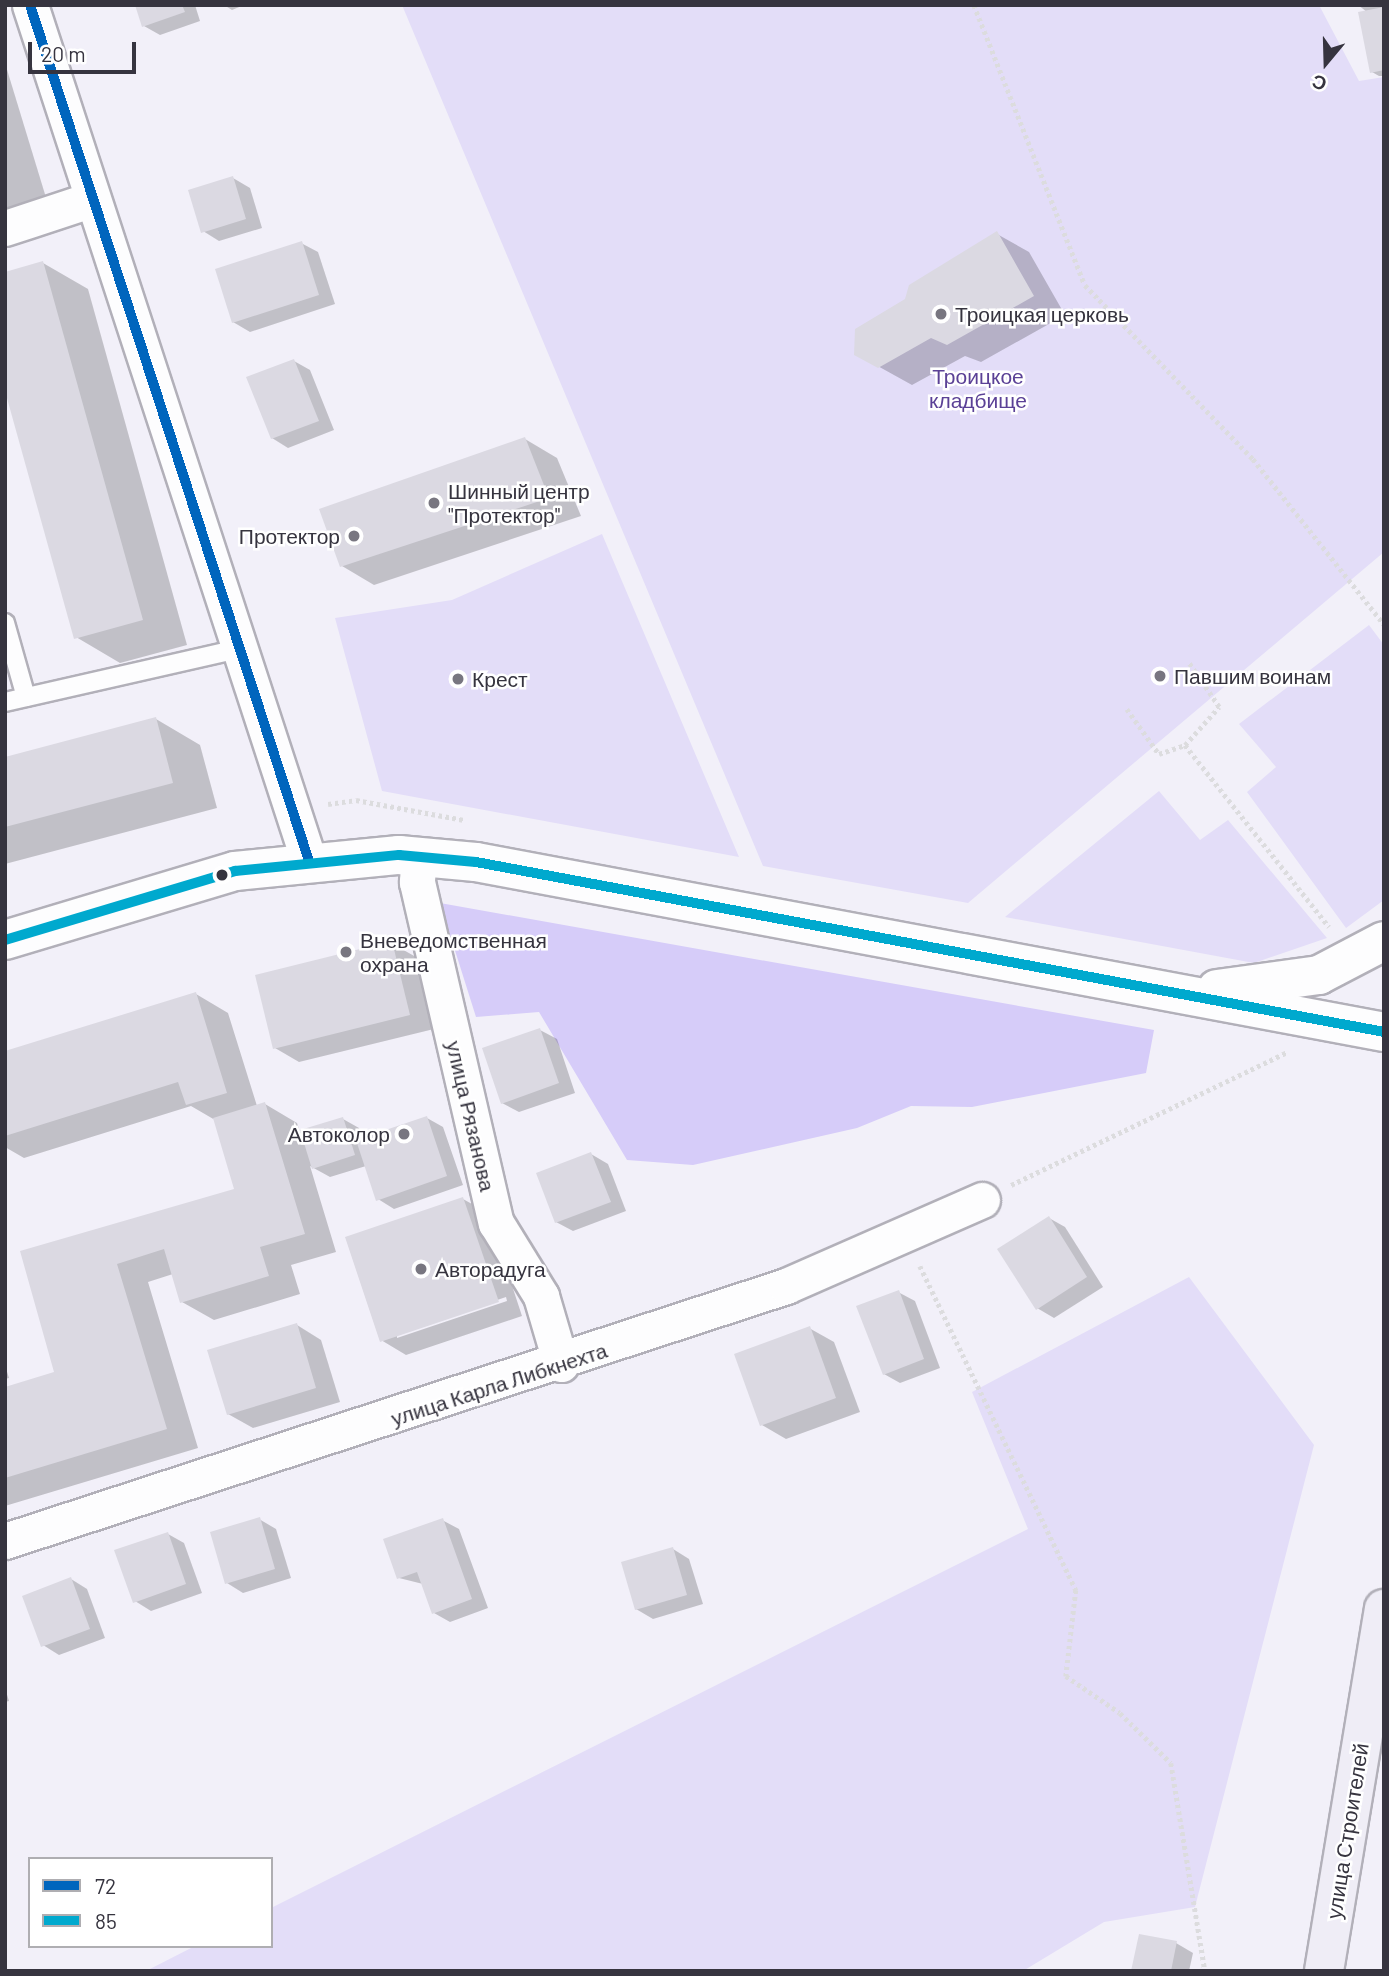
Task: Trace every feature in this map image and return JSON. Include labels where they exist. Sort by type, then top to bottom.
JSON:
[{"type":"main road","points":[[5,940],[235,871],[309,861],[419,857],[1384,1032]]},
{"type":"main road","points":[[1183,994],[1319,975],[1384,941]]},
{"type":"main road","name":"улица Строителей","points":[[1324,1971],[1384,1609]]},
{"type":"street","points":[[30,5],[90,200],[309,861]]},
{"type":"street","points":[[5,228],[90,200]]},
{"type":"street","name":"улица Рязанова","points":[[419,857],[417,882],[496,1223],[541,1296],[561,1364]]},
{"type":"street","name":"улица Карла Либкнехта","points":[[5,1541],[561,1364],[786,1286],[982,1199]]},
{"type":"lane","points":[[5,624],[26,697]]},
{"type":"lane","points":[[5,702],[239,649]]},
{"type":"path","points":[[974,5],[1085,285],[1253,459],[1384,624]]},
{"type":"path","points":[[1127,709],[1159,754],[1185,745],[1219,707],[1189,663]]},
{"type":"path","points":[[1185,745],[1332,932]]},
{"type":"path","points":[[292,809],[356,800],[479,823]]},
{"type":"path","points":[[982,1199],[1295,1049],[1281,1046]]},
{"type":"path","points":[[903,1234],[1076,1590],[1066,1676],[1120,1713],[1171,1763],[1205,1971]]},
{"type":"green space","name":"Троицкое кладбище","points":[[402,5],[1319,5],[1359,81],[1384,77],[1384,552],[968,903],[763,866]]},
{"type":"green space","points":[[602,534],[739,857],[382,791],[335,618],[452,600]]},
{"type":"green space","points":[[1369,625],[1384,645],[1384,900],[1346,928],[1247,792],[1276,767],[1239,724]]},
{"type":"green space","points":[[1159,791],[1200,840],[1228,820],[1327,938],[1254,963],[1005,917]]},
{"type":"green space","points":[[1189,1277],[1314,1445],[1195,1907],[1104,1922],[1023,1971],[146,1971],[191,1948],[273,1948],[273,1907],[1028,1529],[972,1392]]},
{"type":"shaded area","points":[[440,903],[1154,1030],[1146,1073],[972,1107],[911,1106],[857,1128],[693,1165],[627,1160],[539,1012],[476,1017]]},
{"type":"building","points":[[135,5],[182,5],[185,12],[142,27]]},
{"type":"building","points":[[1384,7],[1384,70],[1370,73],[1358,12]]},
{"type":"building","points":[[233,176],[246,219],[201,233],[188,190]]},
{"type":"building","name":"Троицкая церковь","points":[[997,231],[1034,296],[947,345],[931,338],[878,368],[854,355],[855,329],[905,299],[909,285]]},
{"type":"building","points":[[302,241],[319,295],[232,323],[215,269]]},
{"type":"building","points":[[43,261],[143,620],[74,639],[5,391],[5,272]]},
{"type":"building","points":[[294,359],[319,421],[271,439],[246,377]]},
{"type":"building","name":"Шинный центр \"Протектор\"","points":[[525,437],[549,498],[340,567],[319,509]]},
{"type":"building","points":[[156,717],[173,783],[5,827],[5,757]]},
{"type":"building","points":[[392,941],[410,1015],[273,1049],[255,975]]},
{"type":"building","points":[[196,992],[227,1093],[186,1105],[178,1082],[5,1136],[5,1051]]},
{"type":"building","points":[[540,1028],[559,1083],[501,1104],[482,1048]]},
{"type":"building","points":[[265,1102],[305,1234],[260,1247],[269,1276],[180,1303],[164,1249],[117,1264],[167,1429],[5,1478],[5,1387],[54,1372],[20,1251],[234,1189],[213,1118]]},
{"type":"building","points":[[427,1116],[447,1176],[376,1201],[356,1140]]},
{"type":"building","points":[[343,1117],[355,1155],[312,1169],[300,1130]]},
{"type":"building","points":[[591,1152],[611,1202],[555,1223],[536,1173]]},
{"type":"building","name":"Авторадуга","points":[[463,1197],[499,1302],[380,1342],[345,1237]]},
{"type":"building","points":[[1049,1216],[1087,1277],[1036,1310],[997,1249]]},
{"type":"building","points":[[899,1290],[924,1359],[883,1375],[856,1306]]},
{"type":"building","points":[[297,1323],[316,1388],[227,1415],[207,1350]]},
{"type":"building","points":[[810,1326],[836,1398],[760,1426],[734,1354]]},
{"type":"building","points":[[260,1517],[275,1569],[225,1584],[210,1532]]},
{"type":"building","points":[[443,1518],[472,1599],[432,1614],[417,1572],[397,1579],[383,1539]]},
{"type":"building","points":[[168,1532],[186,1584],[133,1603],[114,1550]]},
{"type":"building","points":[[673,1547],[687,1595],[635,1610],[621,1562]]},
{"type":"building","points":[[71,1577],[90,1629],[41,1647],[22,1596]]},
{"type":"building","points":[[1139,1934],[1177,1941],[1171,1971],[1131,1971]]},
{"type":"transit line","name":"72","points":[[30,5],[309,861]]},
{"type":"transit line","name":"85","points":[[5,940],[235,871],[399,855],[476,862],[1384,1032]]},
{"type":"place","name":"Троицкая церковь","points":[[941,314]]},
{"type":"place","name":"Шинный центр \"Протектор\"","points":[[434,503]]},
{"type":"place","name":"Протектор","points":[[354,536]]},
{"type":"place","name":"Павшим воинам","points":[[1160,676]]},
{"type":"place","name":"Крест","points":[[458,679]]},
{"type":"place","name":"Вневедомственная охрана","points":[[346,952]]},
{"type":"place","name":"Автоколор","points":[[404,1134]]},
{"type":"place","name":"Авторадуга","points":[[421,1269]]}]
